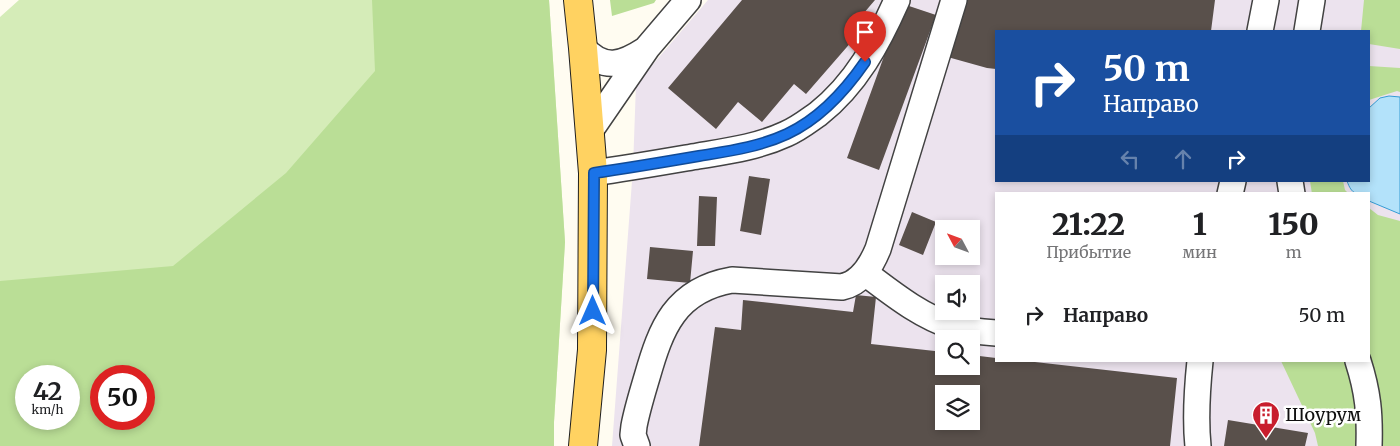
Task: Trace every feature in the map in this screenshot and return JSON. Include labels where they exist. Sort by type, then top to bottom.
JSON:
[{"type":"main road","points":[[578,0],[594,173],[592,350],[583,446]]},
{"type":"lane","points":[[590,131],[646,48],[688,0]]},
{"type":"lane","points":[[594,173],[746,148],[788,134],[826,108],[843,91],[872,52],[885,29],[897,0]]},
{"type":"lane","points":[[636,446],[633,435],[634,426],[654,351],[668,320],[686,300],[707,287],[732,280],[842,287],[855,282],[865,273],[878,249],[954,0]]},
{"type":"lane","points":[[1260,30],[1266,0]]},
{"type":"lane","points":[[1306,30],[1312,0]]},
{"type":"lane","points":[[583,48],[597,60],[615,64],[625,62],[646,48]]},
{"type":"lane","points":[[865,273],[904,303],[937,321],[956,327],[995,333]]},
{"type":"lane","points":[[1198,446],[1196,406],[1200,362]]},
{"type":"lane","points":[[1358,362],[1368,400],[1370,422],[1368,446]]},
{"type":"shaded area","points":[[708,0],[1400,0],[1400,446],[612,446],[633,168],[636,84]]},
{"type":"green space","points":[[19,0],[549,0],[565,242],[554,446],[0,446],[0,17]]},
{"type":"green space","points":[[372,0],[549,0],[565,242],[554,446],[0,446],[0,281],[173,266],[286,173],[375,71]]},
{"type":"green space","points":[[610,0],[656,0],[654,3],[612,16]]},
{"type":"green space","points":[[1364,0],[1400,0],[1400,49],[1370,44],[1370,30],[1361,30]]},
{"type":"green space","points":[[1370,66],[1400,68],[1400,92],[1397,91],[1370,100]]},
{"type":"green space","points":[[1310,182],[1343,182],[1347,192],[1312,192]]},
{"type":"green space","points":[[1370,209],[1378,215],[1400,221],[1400,446],[1318,446],[1315,433],[1281,362],[1370,362]]},
{"type":"water","points":[[1389,96],[1400,97],[1400,214],[1370,201],[1370,192],[1354,192],[1348,182],[1370,182],[1370,107],[1380,98]]},
{"type":"building","points":[[742,0],[875,0],[846,34],[853,40],[806,94],[794,84],[762,122],[738,102],[716,129],[668,88]]},
{"type":"building","points":[[962,0],[1215,0],[1211,30],[995,30],[995,69],[944,56]]},
{"type":"building","points":[[903,4],[936,15],[879,170],[847,158]]},
{"type":"building","points":[[749,176],[770,179],[761,235],[740,231]]},
{"type":"building","points":[[699,196],[717,197],[715,246],[697,246]]},
{"type":"building","points":[[912,212],[935,222],[923,255],[899,245]]},
{"type":"building","points":[[650,247],[693,251],[690,283],[647,279]]},
{"type":"building","points":[[856,295],[876,297],[871,344],[935,351],[935,375],[980,375],[980,356],[995,358],[995,362],[1035,362],[1177,378],[1170,446],[699,446],[715,327],[741,330],[743,300],[853,312]]},
{"type":"building","name":"Шоурум","points":[[1228,420],[1308,433],[1305,446],[1224,446]]},
{"type":"place","name":"Шоурум","points":[[1266,439]]},
{"type":"route","points":[[593,311],[594,173],[746,148],[788,134],[826,108],[843,91],[865,62]]}]
